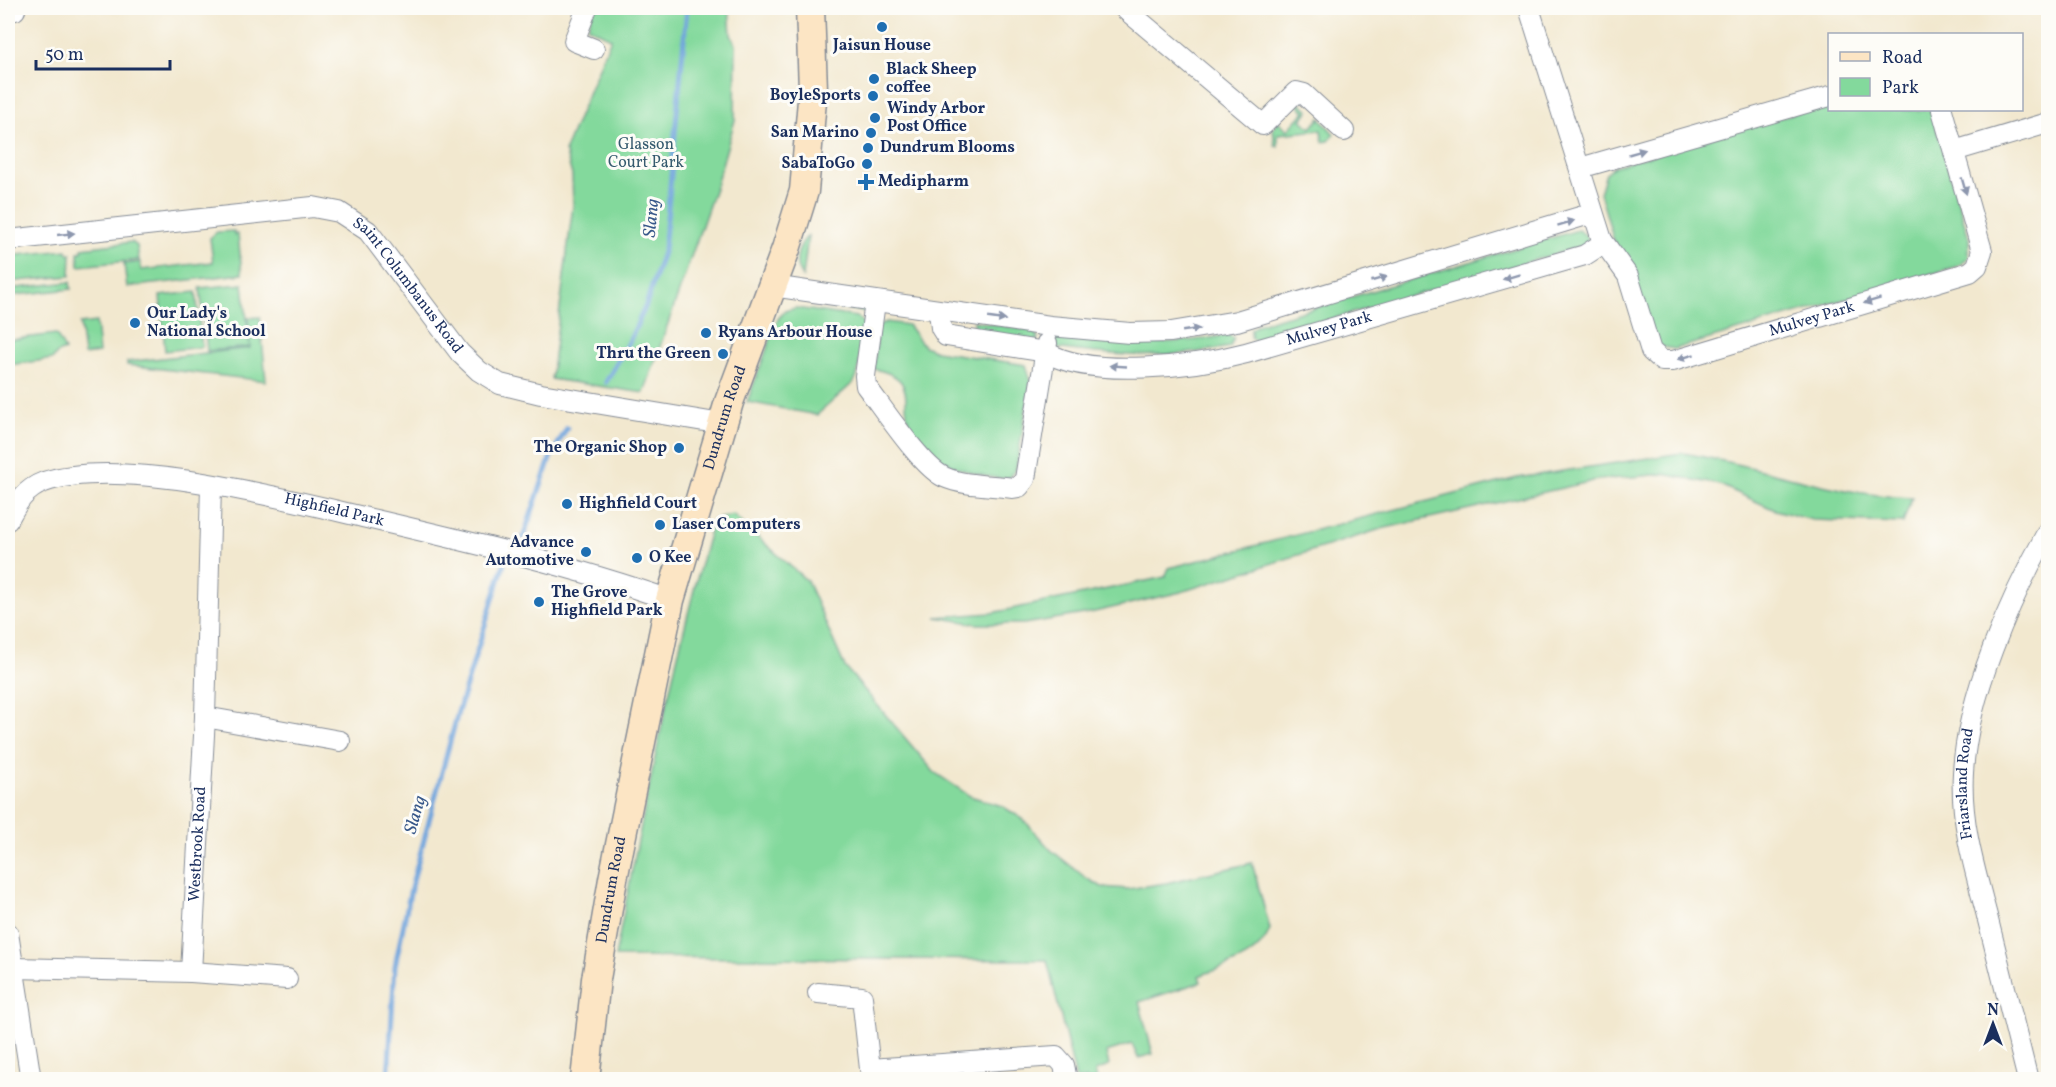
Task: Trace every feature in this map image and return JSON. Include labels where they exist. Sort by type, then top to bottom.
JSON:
[{"type":"main road","name":"Dundrum Road","points":[[585,1080],[596,979],[613,879],[670,600],[722,424],[799,212],[807,173],[813,89],[810,8]]},
{"type":"street","points":[[587,8],[574,41],[594,49]]},
{"type":"street","points":[[1124,8],[1263,125],[1296,92],[1304,94],[1344,131]]},
{"type":"street","name":"Mulvey Park","points":[[1529,8],[1602,240],[1628,276],[1651,351],[1662,361],[1673,361],[1970,272],[1977,266],[1982,251],[1942,111]]},
{"type":"street","points":[[1580,168],[1828,97]]},
{"type":"street","points":[[1954,151],[2049,123]]},
{"type":"street","name":"Saint Columbanus Road","points":[[8,240],[321,207],[339,212],[368,231],[460,353],[478,371],[500,384],[541,394],[722,424]]},
{"type":"street","points":[[772,286],[1050,327],[1150,333],[1189,330],[1237,321],[1593,213]]},
{"type":"street","name":"Mulvey Park","points":[[939,312],[941,328],[946,336],[1046,352],[1055,358],[1082,363],[1142,367],[1190,365],[1246,353],[1585,255],[1593,251],[1602,240]]},
{"type":"street","points":[[875,302],[866,386],[920,455],[943,476],[1013,488],[1019,487],[1025,479],[1050,327]]},
{"type":"street","points":[[1237,321],[1246,353]]},
{"type":"street","name":"Highfield Park","points":[[8,520],[21,496],[33,487],[67,476],[143,476],[316,506],[528,555],[602,576],[670,600]]},
{"type":"street","name":"Westbrook Road","points":[[191,972],[205,717],[211,486]]},
{"type":"street","name":"Friarsland Road","points":[[2028,1080],[1967,838],[1962,776],[1967,725],[1990,660],[2033,558],[2049,531]]},
{"type":"street","points":[[205,717],[340,741]]},
{"type":"street","points":[[8,933],[31,1080]]},
{"type":"street","points":[[13,968],[191,972],[287,979]]},
{"type":"street","points":[[818,993],[862,997],[870,1069],[1056,1056],[1064,1065],[1067,1080]]},
{"type":"green space","name":"Glasson Court Park","points":[[593,8],[729,8],[731,35],[736,45],[735,120],[716,185],[644,393],[551,379],[573,205],[572,175],[565,150],[611,38],[588,27]]},
{"type":"green space","points":[[1298,101],[1309,110],[1301,120],[1311,128],[1320,118],[1334,134],[1329,141],[1323,142],[1321,130],[1278,134],[1278,146],[1275,145],[1273,129],[1278,121],[1288,130],[1305,111],[1295,102]]},
{"type":"green space","points":[[1828,103],[1828,111],[1931,111],[1969,238],[1969,258],[1958,266],[1675,349],[1662,347],[1656,342],[1614,241],[1600,193],[1606,173],[1615,166]]},
{"type":"green space","points":[[1578,230],[1588,239],[1583,246],[1256,341],[1251,338],[1251,329],[1260,324]]},
{"type":"green space","points":[[234,231],[234,235],[238,234],[242,274],[127,287],[124,264],[140,262],[141,270],[213,262],[210,238],[217,232]]},
{"type":"green space","points":[[808,236],[803,277],[798,267],[797,256]]},
{"type":"green space","points":[[132,242],[137,246],[139,260],[79,266],[78,252],[82,252],[82,248]]},
{"type":"green space","points":[[67,250],[68,254],[71,254],[70,276],[8,282],[8,256]]},
{"type":"green space","points":[[70,282],[71,289],[8,296],[8,289]]},
{"type":"green space","points":[[243,284],[250,347],[207,351],[200,288]]},
{"type":"green space","points":[[196,292],[202,347],[165,351],[160,296]]},
{"type":"green space","points":[[812,301],[864,309],[864,312],[811,304]]},
{"type":"green space","points":[[796,308],[857,317],[866,325],[857,376],[853,383],[817,415],[747,402],[778,319],[785,311]]},
{"type":"green space","points":[[260,317],[266,381],[127,365],[127,362],[250,348],[248,318]]},
{"type":"green space","points":[[974,321],[1033,331],[1038,337],[1036,343],[973,336]]},
{"type":"green space","points":[[96,322],[99,353],[84,355],[80,324]]},
{"type":"green space","points":[[887,322],[908,325],[924,346],[936,351],[1026,365],[1031,381],[1016,469],[1008,478],[988,477],[951,465],[933,454],[918,439],[908,420],[903,386],[889,373],[874,369],[878,325]]},
{"type":"green space","points":[[56,334],[65,350],[57,353],[53,359],[8,365],[8,340]]},
{"type":"green space","points":[[1228,335],[1234,338],[1230,347],[1164,355],[1122,355],[1056,348],[1055,339],[1059,336],[1102,341],[1165,342]]},
{"type":"green space","points":[[1682,453],[1825,486],[1883,496],[1912,498],[1903,523],[1812,520],[1775,510],[1720,485],[1664,474],[1598,480],[1381,529],[1181,592],[1090,613],[1024,624],[977,624],[936,617],[992,613],[1165,577],[1169,568],[1517,478]]},
{"type":"green space","points":[[733,515],[807,581],[845,667],[934,772],[970,796],[1002,806],[1023,819],[1051,850],[1086,878],[1102,887],[1128,889],[1166,883],[1252,863],[1270,929],[1265,939],[1241,960],[1199,976],[1201,982],[1139,1002],[1153,1054],[1138,1058],[1132,1044],[1106,1052],[1109,1066],[1095,1071],[1097,1080],[1076,1079],[1047,960],[615,957],[660,737],[698,574],[713,520]]},
{"type":"waterway","name":"Slang","points":[[606,382],[629,342],[646,305],[664,249],[687,8]]},
{"type":"waterway","name":"Slang","points":[[523,538],[551,456],[567,428]]},
{"type":"waterway","name":"Slang","points":[[388,1080],[395,966],[411,888],[458,712],[504,564]]},
{"type":"place","name":"Jaisun House","points":[[882,27]]},
{"type":"place","name":"Black Sheep coffee","points":[[874,79]]},
{"type":"place","name":"BoyleSports","points":[[873,96]]},
{"type":"place","name":"Windy Arbor Post Office","points":[[875,118]]},
{"type":"place","name":"San Marino","points":[[871,133]]},
{"type":"place","name":"Dundrum Blooms","points":[[868,148]]},
{"type":"place","name":"SabaToGo","points":[[867,164]]},
{"type":"place","name":"Medipharm","points":[[866,182]]},
{"type":"place","name":"Our Lady's National School","points":[[135,323]]},
{"type":"place","name":"Ryans Arbour House","points":[[706,333]]},
{"type":"place","name":"Thru the Green","points":[[723,354]]},
{"type":"place","name":"The Organic Shop","points":[[679,448]]},
{"type":"place","name":"Highfield Court","points":[[567,504]]},
{"type":"place","name":"Laser Computers","points":[[660,525]]},
{"type":"place","name":"Advance Automotive","points":[[586,552]]},
{"type":"place","name":"O Kee","points":[[637,558]]},
{"type":"place","name":"The Grove Highfield Park","points":[[539,602]]}]
